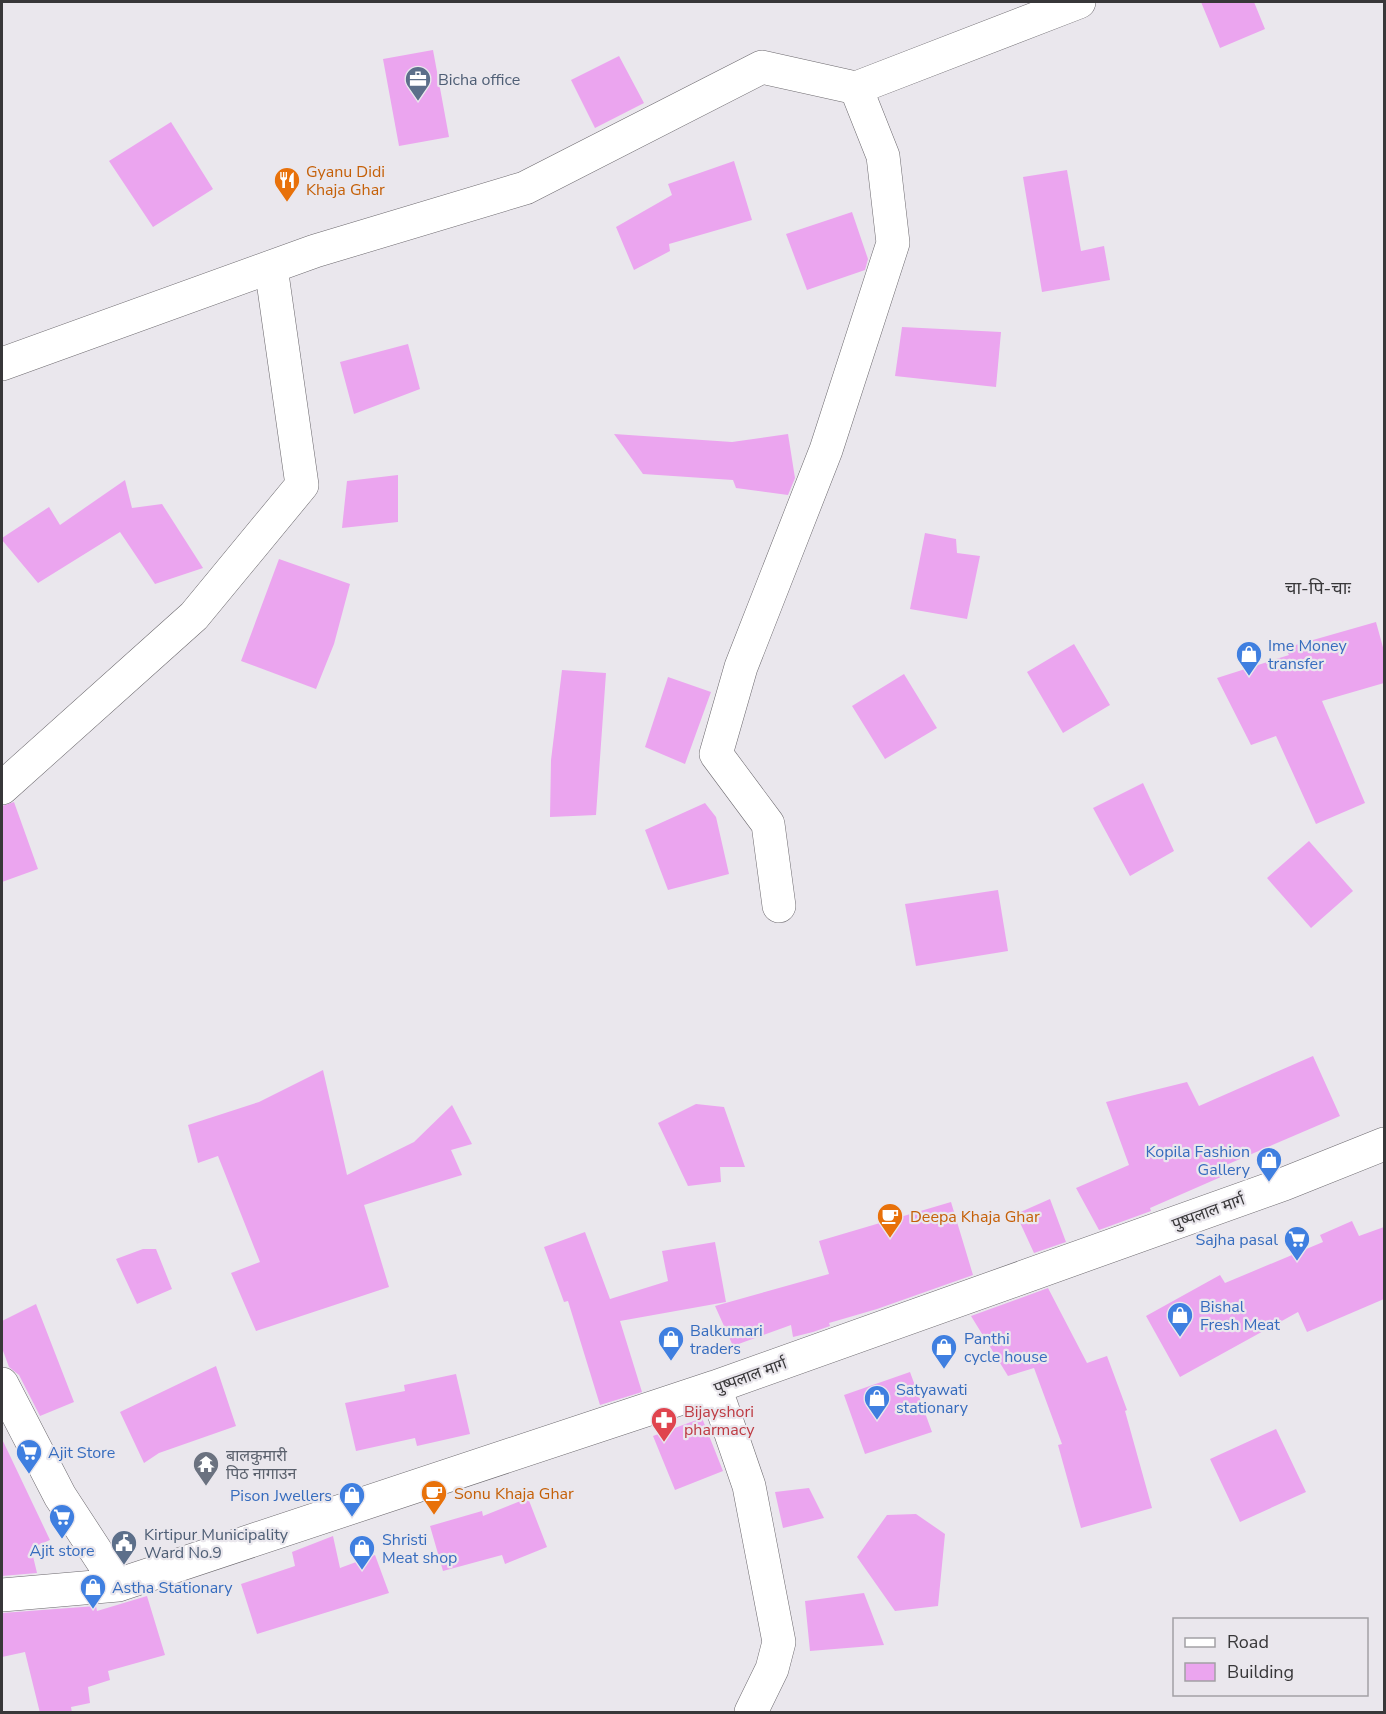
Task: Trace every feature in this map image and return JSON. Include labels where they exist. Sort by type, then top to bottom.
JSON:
[{"type":"street","points":[[2,364],[315,251],[525,188],[762,67],[856,87],[1079,2]]},
{"type":"street","points":[[779,906],[768,824],[716,754],[741,667],[826,450],[893,243],[883,156],[856,87]]},
{"type":"street","points":[[2,788],[194,616],[302,485],[271,267]]},
{"type":"street","name":"पुष्पलाल मार्ग","points":[[2,1595],[118,1584],[714,1388],[1284,1184],[1384,1144]]},
{"type":"street","points":[[2,1383],[60,1496],[118,1584]]},
{"type":"street","points":[[714,1388],[749,1486],[779,1642],[772,1669],[751,1713]]},
{"type":"building","points":[[1201,2],[1254,2],[1265,29],[1220,48]]},
{"type":"building","points":[[433,50],[449,137],[399,146],[383,59]]},
{"type":"building","points":[[619,56],[644,103],[595,128],[571,80]]},
{"type":"building","points":[[171,122],[213,189],[153,227],[109,161]]},
{"type":"building","points":[[734,161],[752,220],[669,244],[670,251],[634,270],[616,227],[672,195],[668,184]]},
{"type":"building","points":[[1067,170],[1081,251],[1104,246],[1110,280],[1042,292],[1023,177]]},
{"type":"building","points":[[852,212],[868,259],[865,270],[807,290],[786,234]]},
{"type":"building","points":[[902,327],[1001,332],[996,387],[895,376]]},
{"type":"building","points":[[408,344],[420,389],[354,414],[340,362]]},
{"type":"building","points":[[614,434],[732,442],[788,434],[795,478],[788,495],[736,488],[733,480],[643,474]]},
{"type":"building","points":[[398,475],[398,522],[342,528],[347,481]]},
{"type":"building","points":[[125,480],[132,508],[162,504],[203,568],[155,584],[120,532],[38,583],[2,540],[49,507],[60,525]]},
{"type":"building","points":[[925,533],[956,539],[957,553],[980,556],[967,619],[910,609]]},
{"type":"building","points":[[279,559],[350,584],[334,644],[316,689],[241,661]]},
{"type":"building","points":[[1376,622],[1384,651],[1384,683],[1322,701],[1365,803],[1316,824],[1276,736],[1251,745],[1217,678],[1289,655],[1285,648]]},
{"type":"building","points":[[1074,644],[1110,705],[1063,733],[1027,672]]},
{"type":"building","points":[[562,670],[606,673],[596,815],[550,817],[551,760]]},
{"type":"building","points":[[904,674],[937,728],[885,759],[852,706]]},
{"type":"building","points":[[668,677],[711,692],[685,764],[645,747]]},
{"type":"building","points":[[1143,783],[1174,851],[1130,876],[1093,808]]},
{"type":"building","points":[[14,802],[38,869],[2,882],[2,806]]},
{"type":"building","points":[[705,803],[716,817],[729,874],[668,890],[645,830]]},
{"type":"building","points":[[1309,841],[1353,891],[1311,928],[1267,878]]},
{"type":"building","points":[[998,890],[1008,951],[916,966],[905,904]]},
{"type":"building","points":[[1313,1056],[1340,1116],[1226,1165],[1230,1173],[1150,1208],[1151,1211],[1099,1230],[1076,1188],[1129,1165],[1106,1102],[1187,1082],[1199,1106]]},
{"type":"building","points":[[323,1070],[347,1175],[414,1142],[452,1105],[472,1144],[451,1150],[462,1175],[364,1205],[389,1287],[256,1331],[231,1273],[260,1262],[218,1156],[198,1163],[188,1125],[259,1102]]},
{"type":"building","points":[[696,1104],[724,1107],[745,1167],[720,1167],[721,1182],[688,1186],[658,1123]]},
{"type":"building","points":[[1050,1199],[1066,1242],[1034,1253],[1016,1214]]},
{"type":"building","points":[[951,1202],[973,1275],[877,1309],[829,1323],[830,1326],[813,1332],[793,1337],[791,1325],[733,1346],[715,1306],[829,1274],[819,1241]]},
{"type":"building","points":[[1352,1221],[1359,1236],[1384,1227],[1384,1299],[1307,1332],[1298,1312],[1180,1377],[1146,1316],[1220,1275],[1225,1283],[1323,1242],[1320,1235]]},
{"type":"building","points":[[585,1232],[610,1299],[668,1281],[662,1251],[715,1242],[726,1302],[620,1321],[642,1392],[600,1405],[568,1301],[564,1302],[544,1247]]},
{"type":"building","points":[[143,1249],[156,1249],[172,1289],[137,1304],[116,1259]]},
{"type":"building","points":[[1048,1288],[1087,1363],[1107,1356],[1127,1410],[1125,1411],[1152,1508],[1081,1528],[1058,1445],[1062,1444],[1034,1368],[1008,1376],[971,1316]]},
{"type":"building","points":[[36,1304],[74,1402],[40,1416],[19,1375],[9,1367],[2,1348],[2,1321]]},
{"type":"building","points":[[216,1366],[236,1426],[159,1453],[144,1463],[120,1412]]},
{"type":"building","points":[[910,1372],[932,1432],[865,1454],[844,1395]]},
{"type":"building","points":[[456,1374],[470,1434],[417,1446],[415,1438],[356,1451],[345,1403],[405,1391],[404,1385]]},
{"type":"building","points":[[702,1418],[723,1471],[675,1490],[653,1436]]},
{"type":"building","points":[[1276,1429],[1306,1492],[1240,1522],[1210,1459]]},
{"type":"building","points":[[2,1439],[50,1540],[31,1548],[37,1573],[2,1576]]},
{"type":"building","points":[[809,1488],[824,1518],[783,1528],[775,1492]]},
{"type":"building","points":[[528,1498],[547,1547],[505,1564],[502,1555],[443,1571],[430,1526],[482,1511],[483,1516]]},
{"type":"building","points":[[916,1514],[945,1534],[938,1606],[895,1611],[857,1557],[887,1515]]},
{"type":"building","points":[[333,1536],[340,1568],[375,1555],[389,1593],[257,1634],[241,1584],[295,1566],[292,1552]]},
{"type":"building","points":[[864,1593],[884,1645],[810,1651],[805,1601]]},
{"type":"building","points":[[147,1596],[165,1655],[108,1671],[110,1680],[88,1687],[90,1703],[71,1707],[72,1713],[40,1713],[25,1652],[2,1657],[2,1613],[96,1606],[97,1611]]},
{"type":"place","name":"Bicha office","points":[[418,102]]},
{"type":"place","name":"Gyanu Didi Khaja Ghar","points":[[287,203]]},
{"type":"place","name":"Ime Money transfer","points":[[1249,677]]},
{"type":"place","name":"Kopila Fashion Gallery","points":[[1269,1183]]},
{"type":"place","name":"Deepa Khaja Ghar","points":[[890,1239]]},
{"type":"place","name":"Sajha pasal","points":[[1297,1262]]},
{"type":"place","name":"Bishal Fresh Meat","points":[[1180,1338]]},
{"type":"place","name":"Balkumari traders","points":[[671,1362]]},
{"type":"place","name":"Panthi cycle house","points":[[944,1370]]},
{"type":"place","name":"Satyawati stationary","points":[[877,1421]]},
{"type":"place","name":"Bijayshori pharmacy","points":[[664,1443]]},
{"type":"place","name":"Ajit Store","points":[[29,1475]]},
{"type":"place","name":"बालकुमारी पिठ नागाउन","points":[[206,1487]]},
{"type":"place","name":"Sonu Khaja Ghar","points":[[434,1516]]},
{"type":"place","name":"Pison Jwellers","points":[[352,1518]]},
{"type":"place","name":"Ajit store","points":[[62,1540]]},
{"type":"place","name":"Kirtipur Municipality Ward No.9","points":[[124,1566]]},
{"type":"place","name":"Shristi Meat shop","points":[[362,1571]]},
{"type":"place","name":"Astha Stationary","points":[[93,1610]]},
{"type":"district","name":"चा-पि-चाः","points":[[1318,588]]}]
